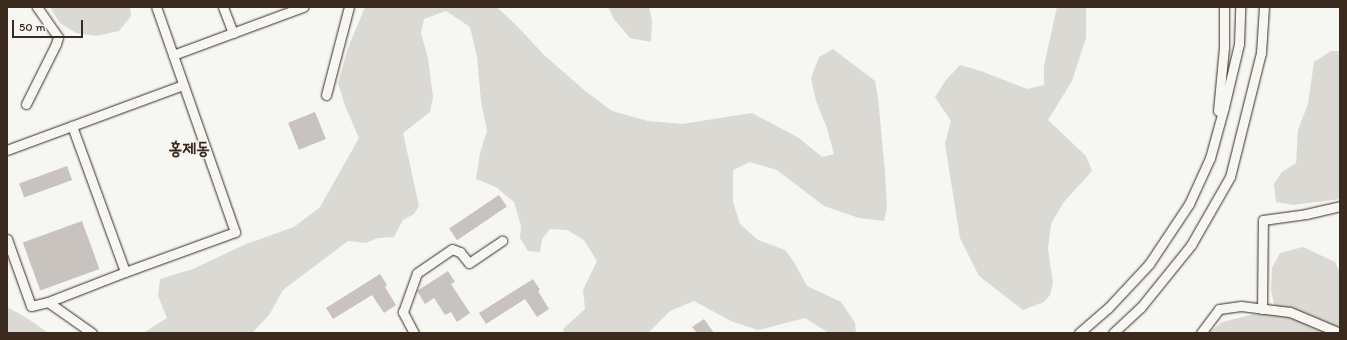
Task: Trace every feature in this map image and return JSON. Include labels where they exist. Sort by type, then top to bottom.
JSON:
[{"type":"street","points":[[26,104],[56,44],[58,37],[37,7]]},
{"type":"street","points":[[7,238],[31,306],[48,302],[235,232],[156,7]]},
{"type":"street","points":[[223,7],[233,33]]},
{"type":"street","points":[[173,55],[303,7]]},
{"type":"street","points":[[326,95],[349,7]]},
{"type":"street","points":[[1215,139],[1224,47],[1224,7]]},
{"type":"street","points":[[1079,333],[1108,308],[1149,264],[1189,204],[1210,158],[1215,139],[1238,44],[1240,7]]},
{"type":"street","points":[[1113,333],[1140,307],[1191,245],[1230,177],[1261,53],[1264,7]]},
{"type":"street","points":[[7,150],[183,85]]},
{"type":"street","points":[[72,126],[125,272]]},
{"type":"street","points":[[1262,309],[1263,220],[1306,214],[1340,206]]},
{"type":"street","points":[[414,333],[403,312],[417,273],[452,249],[460,252],[469,263],[502,241]]},
{"type":"street","points":[[48,302],[92,333]]},
{"type":"street","points":[[1201,333],[1219,309],[1242,306],[1290,312],[1340,333]]},
{"type":"shaded area","points":[[50,7],[130,7],[131,16],[119,31],[97,36],[76,33],[60,23]]},
{"type":"shaded area","points":[[365,7],[497,7],[543,54],[584,90],[612,111],[648,121],[682,124],[752,113],[799,138],[822,157],[834,154],[827,128],[816,101],[811,78],[819,57],[833,49],[875,81],[885,172],[887,207],[884,221],[859,218],[824,206],[777,170],[750,162],[733,170],[733,202],[740,224],[758,240],[785,250],[794,262],[807,286],[841,302],[855,323],[856,333],[829,333],[805,318],[758,330],[731,321],[694,301],[670,311],[648,333],[565,333],[563,329],[585,309],[583,290],[597,261],[584,240],[567,230],[550,229],[542,239],[540,252],[528,251],[520,238],[521,226],[514,202],[496,187],[476,179],[480,153],[487,131],[481,101],[477,57],[470,27],[446,11],[424,19],[421,33],[428,58],[433,97],[430,112],[403,133],[419,206],[414,214],[403,220],[394,237],[378,238],[366,243],[348,241],[283,290],[269,315],[252,333],[143,333],[167,318],[158,296],[160,279],[193,269],[246,244],[294,227],[320,207],[359,138],[345,106],[338,83],[348,48]]},
{"type":"shaded area","points":[[608,7],[649,7],[652,20],[651,42],[630,38],[614,19]]},
{"type":"shaded area","points":[[1057,7],[1086,7],[1086,38],[1072,81],[1048,120],[1086,156],[1092,171],[1063,203],[1051,224],[1048,249],[1053,283],[1050,295],[1044,302],[1023,310],[979,276],[960,238],[945,144],[951,121],[935,97],[946,80],[960,65],[981,71],[1027,89],[1044,85],[1044,66]]},
{"type":"shaded area","points":[[1331,51],[1340,51],[1340,199],[1293,205],[1276,202],[1274,184],[1282,172],[1296,163],[1298,130],[1308,104],[1314,62]]},
{"type":"shaded area","points":[[1303,247],[1335,262],[1340,272],[1340,333],[1209,333],[1222,322],[1275,309],[1271,290],[1272,268],[1280,253]]},
{"type":"shaded area","points":[[7,307],[27,318],[47,332],[7,333]]},
{"type":"building","points":[[315,112],[326,139],[299,150],[288,123]]},
{"type":"building","points":[[67,166],[72,180],[24,198],[19,183]]},
{"type":"building","points":[[499,195],[507,207],[457,240],[449,229]]},
{"type":"building","points":[[82,221],[99,269],[40,290],[23,243]]},
{"type":"building","points":[[448,271],[455,282],[451,284],[470,313],[457,322],[451,312],[445,315],[434,298],[425,304],[417,291]]},
{"type":"building","points":[[380,274],[387,285],[385,287],[396,305],[384,313],[372,295],[333,319],[326,308]]},
{"type":"building","points":[[533,279],[540,290],[538,291],[549,309],[537,317],[525,299],[486,324],[479,313]]},
{"type":"building","points":[[704,319],[714,333],[697,333],[692,327]]},
{"type":"district","name":"홍제동","points":[[189,149]]}]
